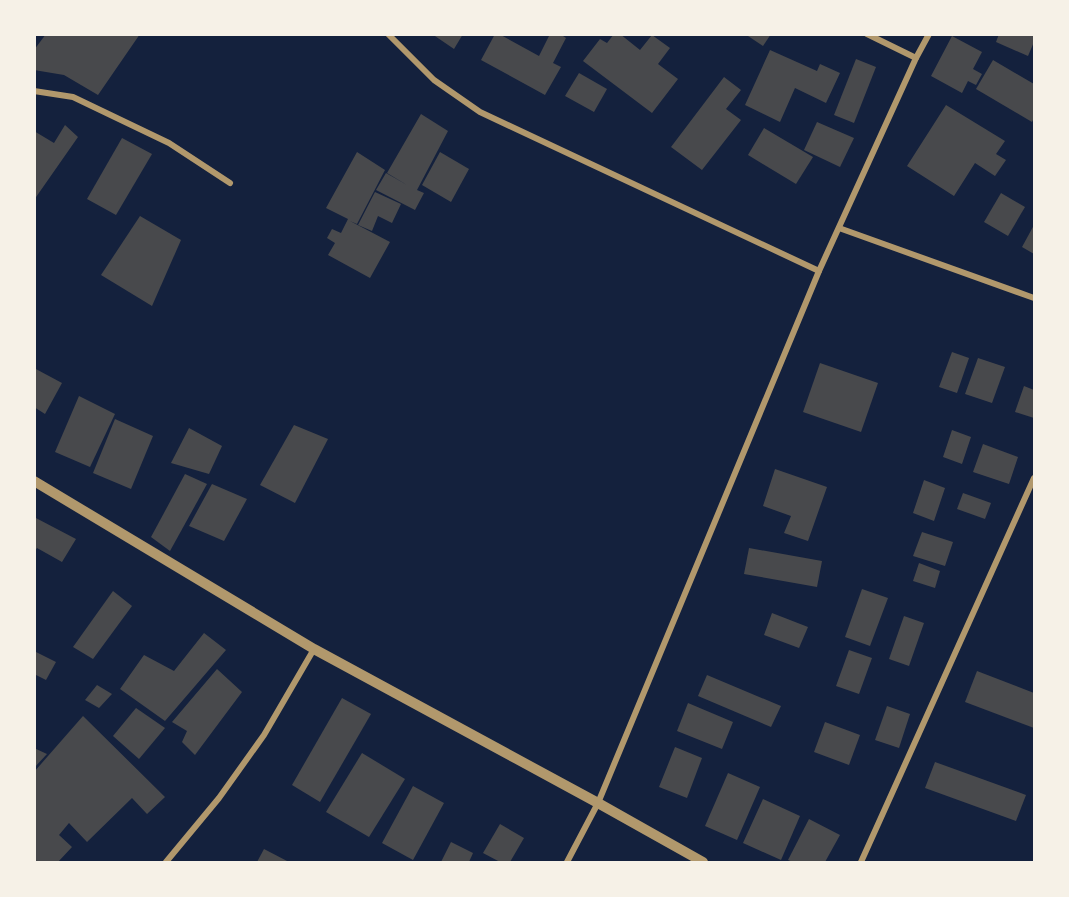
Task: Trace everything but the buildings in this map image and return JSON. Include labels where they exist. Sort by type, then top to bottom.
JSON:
[{"type":"street","points":[[388,34],[434,80],[480,112],[819,271]]},
{"type":"street","points":[[867,34],[916,58]]},
{"type":"street","points":[[567,862],[598,803],[819,271],[929,34]]},
{"type":"street","points":[[34,91],[73,96],[169,143],[230,183]]},
{"type":"street","points":[[839,228],[1035,298]]},
{"type":"street","points":[[861,862],[1035,478]]},
{"type":"street","points":[[34,481],[314,649],[703,862]]},
{"type":"street","points":[[166,862],[219,798],[264,735],[314,649]]}]
